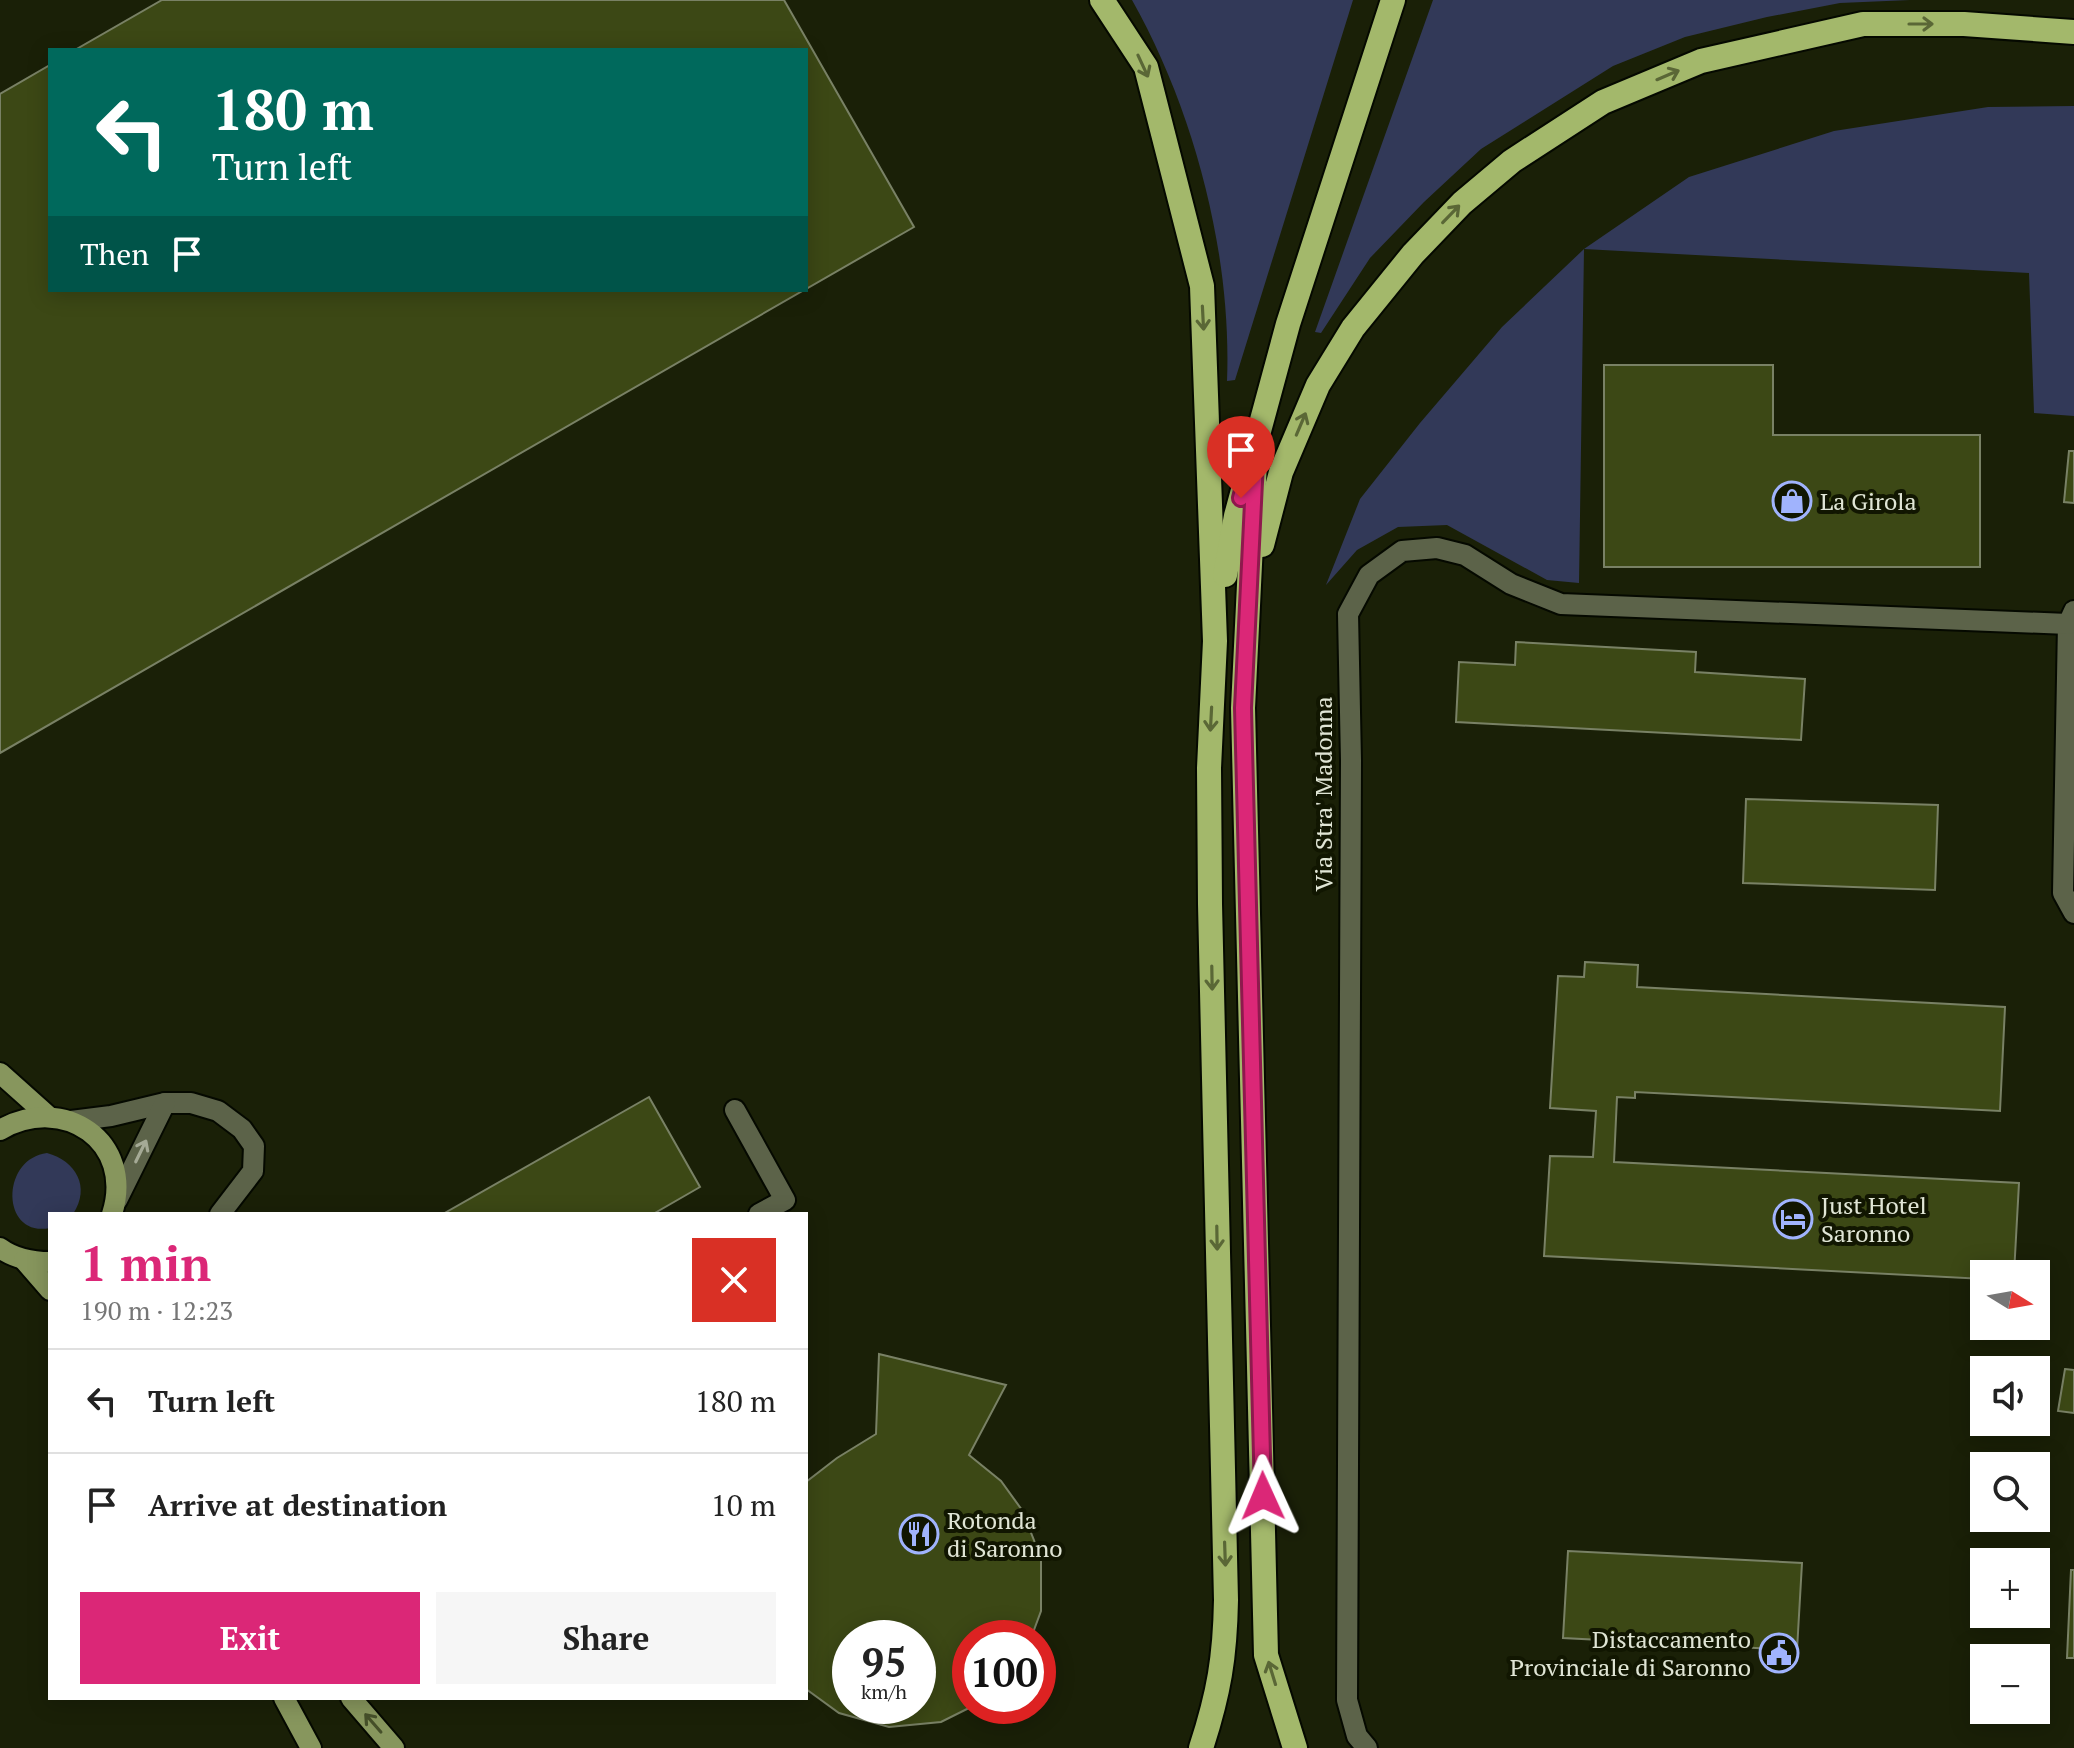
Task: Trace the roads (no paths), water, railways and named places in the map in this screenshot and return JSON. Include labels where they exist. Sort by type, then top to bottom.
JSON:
[{"type":"highway","points":[[1102,0],[1146,67],[1202,286],[1215,641],[1209,768],[1210,904],[1226,1600],[1225,1654],[1216,1703],[1201,1748]]},
{"type":"highway","points":[[1215,641],[1230,544],[1270,384],[1316,230],[1393,0]]},
{"type":"highway","points":[[1247,634],[1262,542],[1281,472],[1318,385],[1353,328],[1413,254],[1462,203],[1512,161],[1603,102],[1701,61],[1783,40],[1863,24],[1964,24],[2074,32]]},
{"type":"highway","points":[[1256,441],[1244,752],[1266,1655],[1295,1748]]},
{"type":"main road","points":[[0,1073],[47,1115]]},
{"type":"main road","points":[[0,1130],[23,1118],[47,1115],[71,1121],[92,1134],[108,1153],[116,1176],[115,1207]]},
{"type":"main road","points":[[0,1248],[24,1260],[48,1262]]},
{"type":"main road","points":[[24,1260],[48,1288]]},
{"type":"main road","points":[[285,1700],[311,1748]]},
{"type":"main road","points":[[353,1700],[394,1748]]},
{"type":"street","name":"Via Stra' Madonna","points":[[1367,1748],[1357,1736],[1347,1700],[1351,761],[1348,614],[1369,575],[1402,551],[1437,548],[1465,555],[1511,584],[1561,604],[2071,618]]},
{"type":"street","points":[[2071,618],[2063,893],[2074,913]]},
{"type":"street","points":[[115,1207],[165,1103]]},
{"type":"street","points":[[71,1121],[111,1116],[165,1103],[191,1103],[218,1111],[242,1129],[254,1146],[253,1171],[222,1212]]},
{"type":"street","points":[[735,1110],[785,1200],[763,1212]]},
{"type":"place","name":"La Girola","points":[[1792,501]]},
{"type":"place","name":"Just Hotel Saronno","points":[[1793,1219]]},
{"type":"place","name":"Rotonda di Saronno","points":[[919,1534]]},
{"type":"place","name":"Distaccamento Provinciale di Saronno","points":[[1779,1653]]}]
